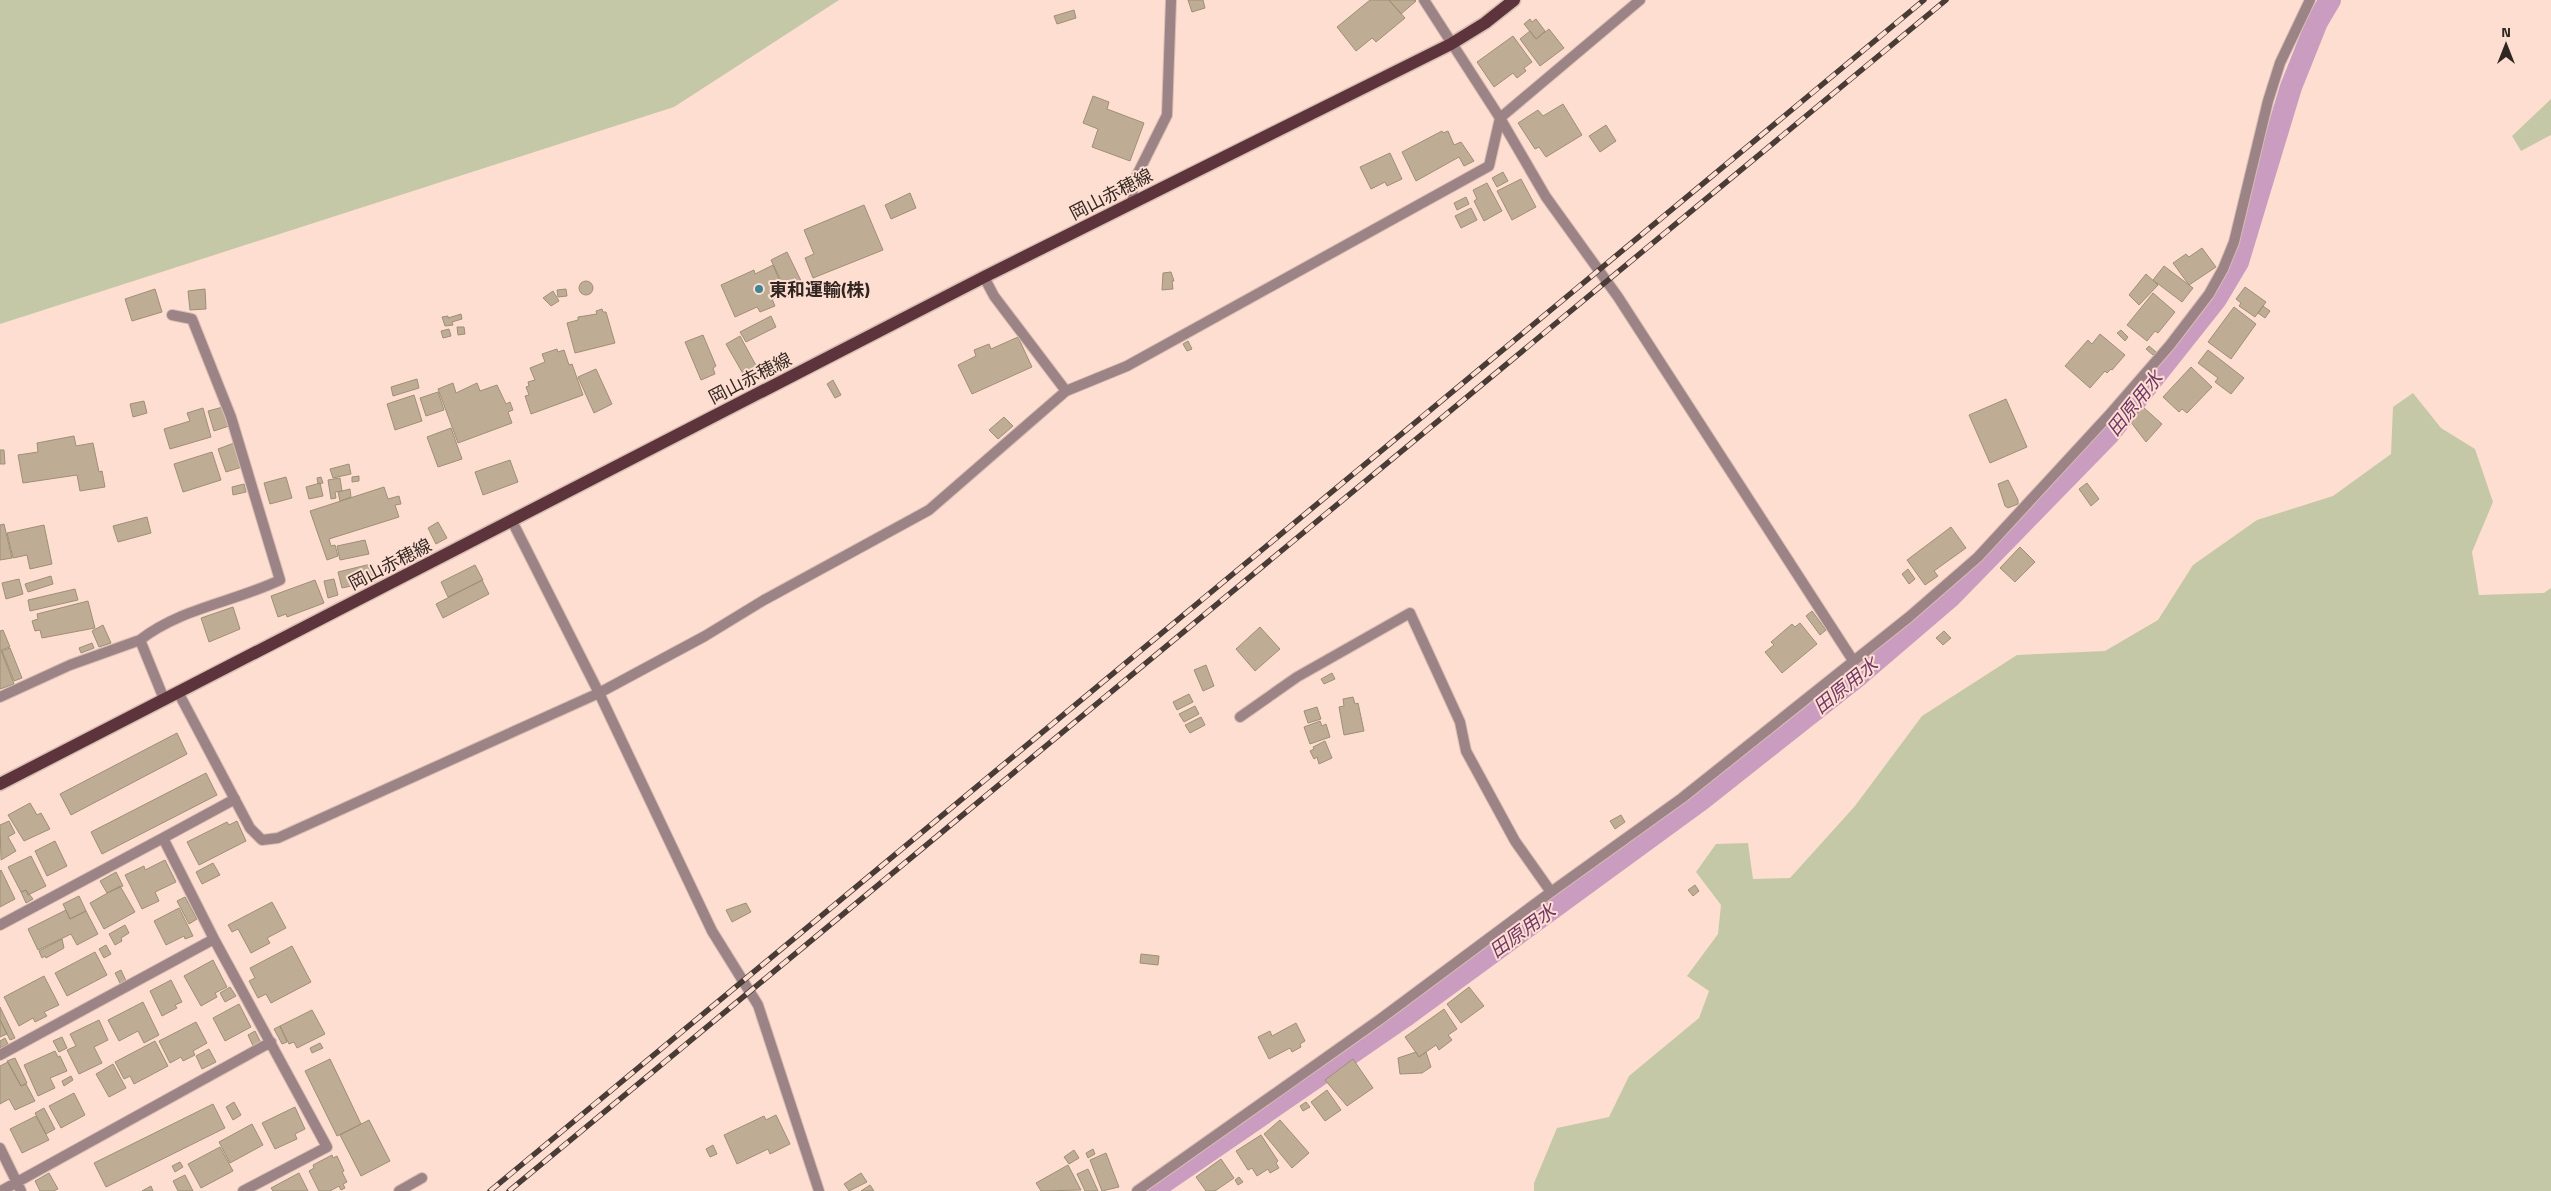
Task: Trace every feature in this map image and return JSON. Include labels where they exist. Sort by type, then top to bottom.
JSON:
[{"type":"main road","name":"岡山赤穂線","points":[[0,784],[984,277],[1451,44],[1486,23],[1514,0]]},
{"type":"street","points":[[1132,203],[1132,185],[1167,115],[1171,0]]},
{"type":"street","points":[[1424,0],[1447,32],[1451,44],[1500,118],[1546,197],[1618,297],[1854,662]]},
{"type":"street","points":[[178,692],[250,828],[262,840],[278,838],[599,693],[929,510],[1066,391],[1127,366],[1489,166],[1500,118],[1640,0]]},
{"type":"street","points":[[1137,1191],[1379,1020],[1551,892],[1682,798],[1854,662],[1978,557],[2110,414],[2170,345],[2209,294],[2223,269],[2234,242],[2268,101],[2280,63],[2310,0]]},
{"type":"street","points":[[984,277],[994,296],[1066,391]]},
{"type":"street","points":[[0,697],[70,665],[140,640],[159,625],[182,615],[257,591],[280,580],[231,417],[192,319],[172,315]]},
{"type":"street","points":[[512,521],[599,693],[712,931],[758,1005],[819,1191]]},
{"type":"street","points":[[1240,717],[1297,677],[1410,612],[1460,722],[1466,751],[1515,841],[1551,892]]},
{"type":"street","points":[[140,640],[164,699]]},
{"type":"street","points":[[0,925],[235,799]]},
{"type":"street","points":[[163,838],[214,939],[327,1147],[243,1191]]},
{"type":"street","points":[[0,1054],[214,939]]},
{"type":"street","points":[[1,1191],[16,1181],[271,1042]]},
{"type":"street","points":[[0,1148],[21,1191]]},
{"type":"street","points":[[399,1191],[422,1178]]},
{"type":"green space","points":[[0,0],[839,0],[674,107],[0,324]]},
{"type":"green space","points":[[2551,99],[2551,135],[2521,151],[2512,136]]},
{"type":"green space","points":[[2413,393],[2441,428],[2475,449],[2493,502],[2472,552],[2479,595],[2544,593],[2551,588],[2551,1191],[1534,1191],[1534,1183],[1557,1128],[1609,1117],[1629,1076],[1699,1018],[1709,991],[1687,976],[1718,934],[1721,905],[1696,872],[1716,844],[1748,843],[1753,879],[1790,878],[1855,806],[1922,716],[2017,655],[2105,651],[2158,620],[2193,565],[2257,520],[2333,496],[2391,454],[2393,407]]},
{"type":"building","points":[[1188,0],[1203,0],[1205,8],[1192,12]]},
{"type":"building","points":[[1370,0],[1389,0],[1405,18],[1376,42],[1372,38],[1356,51],[1337,27]]},
{"type":"building","points":[[1389,0],[1415,0],[1416,1],[1401,14]]},
{"type":"building","points":[[1074,10],[1076,18],[1057,24],[1054,16]]},
{"type":"building","points":[[1530,19],[1532,22],[1536,19],[1545,31],[1536,39],[1524,24]]},
{"type":"building","points":[[1549,29],[1564,48],[1540,66],[1520,39],[1530,31],[1536,39]]},
{"type":"building","points":[[1513,36],[1532,62],[1524,68],[1526,71],[1517,78],[1513,73],[1494,87],[1477,62]]},
{"type":"building","points":[[1093,96],[1109,102],[1107,109],[1144,123],[1130,161],[1092,147],[1098,129],[1083,123]]},
{"type":"building","points":[[1563,104],[1582,135],[1546,157],[1539,147],[1535,149],[1518,123],[1538,110],[1543,116]]},
{"type":"building","points":[[1606,125],[1616,141],[1600,152],[1589,136]]},
{"type":"building","points":[[1442,131],[1443,133],[1448,131],[1454,145],[1461,142],[1474,161],[1464,166],[1459,157],[1416,181],[1402,152]]},
{"type":"building","points":[[1390,153],[1402,179],[1387,186],[1385,182],[1371,189],[1360,167]]},
{"type":"building","points":[[1503,172],[1508,181],[1497,187],[1492,178]]},
{"type":"building","points":[[1521,179],[1536,207],[1512,220],[1497,191]]},
{"type":"building","points":[[1487,183],[1502,211],[1484,221],[1474,201],[1477,199],[1473,190]]},
{"type":"building","points":[[910,193],[916,208],[891,219],[885,205]]},
{"type":"building","points":[[1466,197],[1469,204],[1457,210],[1454,203]]},
{"type":"building","points":[[864,205],[883,250],[813,278],[805,258],[814,254],[804,230]]},
{"type":"building","points":[[1471,208],[1477,220],[1461,228],[1455,216]]},
{"type":"building","points":[[2202,248],[2216,267],[2189,285],[2173,263],[2186,254],[2189,257]]},
{"type":"building","points":[[787,252],[805,289],[789,298],[771,260]]},
{"type":"building","points":[[773,265],[785,293],[772,299],[775,306],[760,312],[757,307],[735,317],[721,285],[754,270],[755,274]]},
{"type":"building","points":[[2164,266],[2193,288],[2182,302],[2153,280]]},
{"type":"building","points":[[1171,272],[1174,281],[1172,281],[1173,289],[1162,290],[1163,273]]},
{"type":"building","points":[[2146,274],[2158,285],[2139,305],[2129,295]]},
{"type":"building","points":[[586,281],[591,283],[593,288],[591,293],[586,295],[581,293],[579,288],[581,283]]},
{"type":"building","points":[[2245,287],[2266,302],[2255,317],[2239,306],[2241,303],[2236,299]]},
{"type":"building","points":[[155,289],[162,312],[132,321],[125,299]]},
{"type":"building","points":[[205,289],[206,309],[190,310],[188,291]]},
{"type":"building","points":[[566,289],[567,296],[558,297],[557,290]]},
{"type":"building","points":[[553,291],[559,301],[551,306],[543,298]]},
{"type":"building","points":[[2153,293],[2175,312],[2158,333],[2155,331],[2147,341],[2127,325]]},
{"type":"building","points":[[2263,306],[2270,311],[2265,318],[2258,313]]},
{"type":"building","points":[[2234,307],[2256,324],[2231,359],[2208,342]]},
{"type":"building","points":[[602,309],[603,312],[606,312],[615,343],[575,353],[567,323],[578,320],[578,317],[597,314],[596,311]]},
{"type":"building","points":[[461,314],[462,319],[452,322],[453,325],[445,326],[442,317],[448,316],[448,318]]},
{"type":"building","points":[[771,316],[776,327],[746,342],[740,332]]},
{"type":"building","points":[[457,327],[464,327],[465,334],[458,335]]},
{"type":"building","points":[[449,329],[451,336],[443,338],[441,331]]},
{"type":"building","points":[[2121,330],[2128,337],[2125,341],[2117,333]]},
{"type":"building","points":[[2100,334],[2125,355],[2112,370],[2107,373],[2105,371],[2090,388],[2065,366],[2088,340],[2092,344]]},
{"type":"building","points":[[703,335],[716,366],[713,368],[715,374],[701,380],[685,342]]},
{"type":"building","points":[[740,336],[759,371],[746,379],[726,344]]},
{"type":"building","points":[[1018,337],[1032,367],[972,394],[958,365],[976,356],[974,350],[989,344],[991,349]]},
{"type":"building","points":[[1188,341],[1192,349],[1187,351],[1183,344]]},
{"type":"building","points":[[2149,346],[2156,352],[2153,355],[2146,349]]},
{"type":"building","points":[[557,349],[558,352],[564,350],[569,365],[572,364],[583,395],[531,414],[525,396],[529,395],[526,387],[529,386],[528,382],[535,380],[530,368],[545,362],[542,354]]},
{"type":"building","points":[[2208,350],[2244,378],[2231,394],[2215,382],[2218,378],[2198,363]]},
{"type":"building","points":[[2191,367],[2212,387],[2187,413],[2182,409],[2179,412],[2163,397]]},
{"type":"building","points":[[596,369],[612,404],[594,413],[578,377]]},
{"type":"building","points":[[417,379],[419,388],[393,396],[391,387]]},
{"type":"building","points":[[833,380],[841,395],[835,398],[827,384]]},
{"type":"building","points":[[453,383],[456,393],[477,383],[480,391],[497,385],[506,404],[510,402],[513,410],[508,412],[512,423],[458,443],[438,389]]},
{"type":"building","points":[[438,392],[444,410],[426,416],[420,398]]},
{"type":"building","points":[[414,395],[422,421],[395,430],[387,404]]},
{"type":"building","points":[[2006,399],[2027,447],[1990,463],[1969,415]]},
{"type":"building","points":[[144,401],[147,413],[133,417],[130,404]]},
{"type":"building","points":[[223,407],[229,426],[214,431],[208,411]]},
{"type":"building","points":[[2143,407],[2162,424],[2146,442],[2130,421]]},
{"type":"building","points":[[203,408],[211,437],[170,449],[164,429],[190,421],[187,413]]},
{"type":"building","points":[[1004,417],[1013,426],[998,439],[989,430]]},
{"type":"building","points":[[451,428],[462,459],[438,467],[427,437]]},
{"type":"building","points":[[74,436],[76,446],[93,443],[99,472],[102,471],[105,487],[80,491],[77,475],[23,483],[18,455],[38,452],[37,443]]},
{"type":"building","points":[[234,443],[242,467],[226,472],[218,449]]},
{"type":"building","points":[[0,450],[4,450],[5,464],[0,464]]},
{"type":"building","points":[[212,452],[221,480],[183,492],[174,464]]},
{"type":"building","points":[[510,460],[518,482],[483,495],[475,472]]},
{"type":"building","points":[[349,464],[351,474],[333,478],[330,469]]},
{"type":"building","points":[[359,476],[359,481],[352,482],[352,477]]},
{"type":"building","points":[[286,477],[292,498],[270,504],[264,483]]},
{"type":"building","points":[[321,477],[323,483],[318,484],[317,478]]},
{"type":"building","points":[[340,478],[342,491],[335,492],[336,498],[331,499],[328,480]]},
{"type":"building","points":[[2008,480],[2018,500],[2018,504],[2008,508],[2005,506],[1998,484]]},
{"type":"building","points":[[320,483],[323,496],[309,499],[306,487]]},
{"type":"building","points":[[2087,483],[2099,499],[2091,506],[2079,489]]},
{"type":"building","points":[[244,484],[246,492],[233,495],[232,487]]},
{"type":"building","points":[[384,487],[388,499],[399,496],[401,504],[395,505],[399,517],[329,539],[331,546],[335,545],[338,556],[327,560],[310,511]]},
{"type":"building","points":[[350,489],[351,497],[340,501],[338,492]]},
{"type":"building","points":[[147,517],[151,533],[118,542],[113,526]]},
{"type":"building","points":[[438,522],[447,538],[436,544],[428,528]]},
{"type":"building","points":[[4,524],[12,558],[0,560],[0,525]]},
{"type":"building","points":[[44,525],[52,564],[30,569],[27,555],[13,558],[7,533]]},
{"type":"building","points":[[1951,527],[1966,548],[1934,571],[1938,576],[1925,585],[1907,560]]},
{"type":"building","points":[[365,540],[369,554],[340,560],[337,546]]},
{"type":"building","points":[[2020,547],[2035,562],[2015,582],[2000,568]]},
{"type":"building","points":[[371,564],[375,581],[342,588],[338,572]]},
{"type":"building","points":[[475,565],[483,580],[448,597],[441,582]]},
{"type":"building","points":[[1908,569],[1915,579],[1909,584],[1902,574]]},
{"type":"building","points":[[51,576],[53,584],[28,592],[25,584]]},
{"type":"building","points":[[19,579],[23,594],[6,599],[2,583]]},
{"type":"building","points":[[334,579],[338,595],[328,598],[324,581]]},
{"type":"building","points":[[315,580],[324,603],[287,617],[286,614],[278,617],[271,596]]},
{"type":"building","points":[[482,580],[489,594],[443,618],[436,604]]},
{"type":"building","points":[[75,589],[78,600],[30,611],[28,600]]},
{"type":"building","points":[[88,601],[95,628],[42,638],[40,630],[35,631],[32,621],[38,619],[37,614]]},
{"type":"building","points":[[233,607],[240,629],[209,642],[201,618]]},
{"type":"building","points":[[1812,611],[1826,630],[1820,635],[1806,616]]},
{"type":"building","points":[[1800,623],[1817,644],[1782,673],[1765,652],[1774,645],[1771,642],[1792,624],[1795,627]]},
{"type":"building","points":[[103,625],[111,643],[99,647],[92,631]]},
{"type":"building","points":[[1260,627],[1280,649],[1255,671],[1236,649]]},
{"type":"building","points":[[3,630],[10,647],[1,650],[14,684],[0,689],[0,631]]},
{"type":"building","points":[[1944,631],[1951,638],[1943,645],[1936,638]]},
{"type":"building","points":[[92,643],[94,648],[81,653],[79,648]]},
{"type":"building","points":[[10,648],[22,678],[14,681],[2,651]]},
{"type":"building","points":[[1206,665],[1214,686],[1203,691],[1194,670]]},
{"type":"building","points":[[1332,673],[1335,679],[1324,684],[1321,679]]},
{"type":"building","points":[[1189,694],[1193,702],[1177,710],[1173,702]]},
{"type":"building","points":[[1353,697],[1355,704],[1358,703],[1364,731],[1344,735],[1339,707],[1344,706],[1343,699]]},
{"type":"building","points":[[1195,706],[1199,714],[1184,722],[1179,714]]},
{"type":"building","points":[[1317,707],[1321,719],[1308,723],[1304,711]]},
{"type":"building","points":[[1201,717],[1205,725],[1190,733],[1185,725]]},
{"type":"building","points":[[1320,721],[1322,726],[1326,724],[1330,737],[1310,744],[1304,727]]},
{"type":"building","points":[[177,733],[187,754],[71,815],[60,794]]},
{"type":"building","points":[[1325,741],[1332,758],[1319,764],[1317,757],[1314,759],[1310,751],[1314,749],[1313,747]]},
{"type":"building","points":[[206,773],[217,795],[102,854],[91,832]]},
{"type":"building","points":[[30,803],[37,815],[41,813],[50,829],[24,841],[8,815]]},
{"type":"building","points":[[1621,815],[1625,822],[1615,829],[1610,821]]},
{"type":"building","points":[[9,821],[15,833],[8,837],[16,851],[1,860],[0,825]]},
{"type":"building","points":[[237,821],[246,841],[199,865],[187,842],[227,822],[229,825]]},
{"type":"building","points":[[55,841],[67,866],[47,876],[35,851]]},
{"type":"building","points":[[31,856],[46,886],[28,895],[26,890],[21,892],[8,867]]},
{"type":"building","points":[[165,860],[176,882],[155,892],[159,901],[142,909],[125,875],[144,866],[145,870]]},
{"type":"building","points":[[213,863],[220,875],[202,884],[196,872]]},
{"type":"building","points":[[0,871],[15,899],[0,907]]},
{"type":"building","points":[[116,872],[123,886],[107,893],[100,881]]},
{"type":"building","points":[[1695,885],[1699,891],[1693,896],[1688,890]]},
{"type":"building","points":[[120,886],[135,912],[104,929],[90,903]]},
{"type":"building","points":[[26,890],[33,899],[26,903],[21,892]]},
{"type":"building","points":[[79,896],[86,911],[70,919],[63,904]]},
{"type":"building","points":[[185,897],[197,919],[189,924],[177,901]]},
{"type":"building","points":[[272,902],[286,928],[267,938],[270,943],[251,953],[238,929],[232,932],[228,925]]},
{"type":"building","points":[[746,903],[751,912],[732,922],[726,910]]},
{"type":"building","points":[[179,908],[193,936],[185,939],[184,936],[166,945],[154,921]]},
{"type":"building","points":[[66,910],[70,919],[86,911],[98,934],[77,945],[71,934],[38,950],[28,929]]},
{"type":"building","points":[[125,925],[129,933],[121,938],[122,941],[115,945],[109,934]]},
{"type":"building","points":[[62,939],[64,948],[46,958],[45,956],[42,958],[39,951]]},
{"type":"building","points":[[106,945],[111,954],[104,958],[99,949]]},
{"type":"building","points":[[292,946],[311,982],[271,1003],[266,994],[258,998],[249,981],[255,978],[250,968]]},
{"type":"building","points":[[95,952],[107,975],[67,996],[55,973]]},
{"type":"building","points":[[1141,954],[1159,956],[1158,965],[1140,963]]},
{"type":"building","points":[[213,960],[227,987],[215,993],[217,997],[201,1006],[184,976]]},
{"type":"building","points":[[121,970],[127,983],[121,985],[115,973]]},
{"type":"building","points":[[44,976],[59,1005],[44,1012],[47,1016],[35,1022],[33,1018],[19,1026],[4,997]]},
{"type":"building","points":[[171,980],[182,1002],[175,1005],[177,1008],[162,1016],[150,991]]},
{"type":"building","points":[[230,987],[236,996],[225,1002],[220,993]]},
{"type":"building","points":[[1469,987],[1484,1006],[1461,1023],[1447,1004]]},
{"type":"building","points":[[143,1002],[159,1035],[144,1043],[138,1031],[119,1041],[108,1020]]},
{"type":"building","points":[[239,1004],[251,1027],[225,1041],[213,1018]]},
{"type":"building","points":[[0,1007],[15,1038],[10,1040],[0,1020]]},
{"type":"building","points":[[1444,1009],[1457,1029],[1448,1035],[1452,1040],[1439,1050],[1436,1045],[1419,1057],[1405,1037]]},
{"type":"building","points":[[312,1010],[325,1034],[297,1048],[294,1042],[289,1044],[280,1026]]},
{"type":"building","points":[[0,1020],[7,1034],[0,1037]]},
{"type":"building","points":[[99,1020],[108,1040],[94,1047],[102,1063],[79,1074],[67,1050],[76,1046],[70,1034]]},
{"type":"building","points":[[196,1022],[207,1043],[193,1051],[195,1055],[183,1061],[181,1057],[170,1063],[159,1041]]},
{"type":"building","points":[[1296,1023],[1305,1041],[1300,1044],[1301,1047],[1292,1052],[1290,1048],[1269,1059],[1258,1037],[1270,1031],[1272,1036]]},
{"type":"building","points":[[280,1026],[287,1042],[282,1044],[274,1029]]},
{"type":"building","points":[[255,1031],[260,1041],[258,1046],[254,1048],[248,1035]]},
{"type":"building","points":[[62,1037],[67,1048],[59,1052],[53,1041]]},
{"type":"building","points":[[5,1038],[8,1044],[0,1048],[0,1041]]},
{"type":"building","points":[[155,1041],[168,1066],[134,1084],[130,1076],[124,1079],[115,1062]]},
{"type":"building","points":[[320,1043],[323,1048],[312,1053],[310,1048]]},
{"type":"building","points":[[209,1049],[216,1062],[202,1069],[196,1056]]},
{"type":"building","points":[[55,1051],[58,1057],[60,1056],[67,1071],[50,1078],[55,1088],[38,1096],[24,1065]]},
{"type":"building","points":[[1416,1052],[1419,1057],[1426,1052],[1431,1067],[1422,1073],[1400,1074],[1398,1058]]},
{"type":"building","points":[[15,1058],[27,1083],[21,1086],[7,1061]]},
{"type":"building","points":[[330,1059],[361,1124],[337,1136],[305,1071]]},
{"type":"building","points":[[1353,1059],[1373,1088],[1347,1106],[1325,1080]]},
{"type":"building","points":[[8,1062],[21,1086],[26,1084],[35,1101],[15,1110],[9,1099],[0,1104],[0,1066]]},
{"type":"building","points":[[113,1064],[126,1088],[109,1097],[96,1074]]},
{"type":"building","points":[[71,1076],[73,1080],[64,1086],[62,1081]]},
{"type":"building","points":[[1327,1090],[1341,1110],[1325,1121],[1311,1102]]},
{"type":"building","points":[[74,1093],[85,1115],[61,1128],[49,1106]]},
{"type":"building","points":[[234,1102],[241,1115],[233,1120],[226,1107]]},
{"type":"building","points":[[1306,1102],[1310,1107],[1303,1111],[1300,1106]]},
{"type":"building","points":[[213,1104],[225,1128],[106,1187],[94,1163]]},
{"type":"building","points":[[295,1107],[305,1129],[295,1134],[297,1139],[275,1149],[262,1123]]},
{"type":"building","points":[[44,1108],[55,1129],[46,1134],[35,1113]]},
{"type":"building","points":[[776,1115],[790,1144],[770,1154],[768,1149],[737,1164],[724,1135],[764,1116],[766,1120]]},
{"type":"building","points":[[36,1116],[49,1140],[22,1153],[10,1129]]},
{"type":"building","points":[[369,1120],[390,1161],[361,1176],[340,1135]]},
{"type":"building","points":[[1280,1120],[1309,1153],[1292,1168],[1264,1134]]},
{"type":"building","points":[[252,1124],[263,1145],[230,1163],[219,1142]]},
{"type":"building","points":[[1261,1135],[1278,1161],[1276,1163],[1279,1168],[1270,1173],[1268,1169],[1257,1176],[1252,1168],[1248,1170],[1236,1151]]},
{"type":"building","points":[[713,1145],[717,1154],[710,1157],[706,1149]]},
{"type":"building","points":[[220,1147],[233,1171],[201,1188],[188,1164]]},
{"type":"building","points":[[1093,1149],[1095,1154],[1088,1158],[1086,1153]]},
{"type":"building","points":[[1074,1150],[1079,1158],[1069,1164],[1064,1157]]},
{"type":"building","points":[[1106,1153],[1119,1187],[1102,1191],[1090,1160]]},
{"type":"building","points":[[332,1155],[333,1158],[337,1156],[344,1171],[342,1172],[347,1182],[343,1184],[345,1188],[341,1190],[339,1186],[330,1191],[319,1191],[309,1171],[314,1168],[313,1165]]},
{"type":"building","points":[[1221,1159],[1234,1178],[1215,1191],[1206,1191],[1196,1177]]},
{"type":"building","points":[[180,1162],[183,1167],[175,1172],[172,1166]]},
{"type":"building","points":[[1068,1165],[1081,1190],[1041,1191],[1036,1183]]},
{"type":"building","points":[[1088,1169],[1098,1191],[1085,1191],[1077,1174]]},
{"type":"building","points":[[49,1173],[58,1189],[40,1191],[35,1181]]},
{"type":"building","points":[[299,1173],[308,1191],[273,1191],[271,1188]]},
{"type":"building","points":[[861,1173],[867,1182],[849,1191],[844,1184]]},
{"type":"building","points":[[185,1175],[193,1191],[178,1191],[173,1181]]},
{"type":"building","points":[[1239,1177],[1243,1182],[1238,1185],[1235,1180]]},
{"type":"building","points":[[870,1185],[874,1191],[861,1191]]},
{"type":"building","points":[[151,1186],[153,1191],[142,1191]]},
{"type":"waterway","name":"田原用水","points":[[1151,1191],[1404,1017],[1702,799],[1859,675],[1949,598],[2109,434],[2216,299],[2238,262],[2291,87],[2317,22],[2330,0]]},
{"type":"railway","points":[[490,1191],[1924,0]]},
{"type":"railway","points":[[509,1191],[1946,0]]},
{"type":"place","name":"東和運輸(株)","points":[[759,289]]}]
